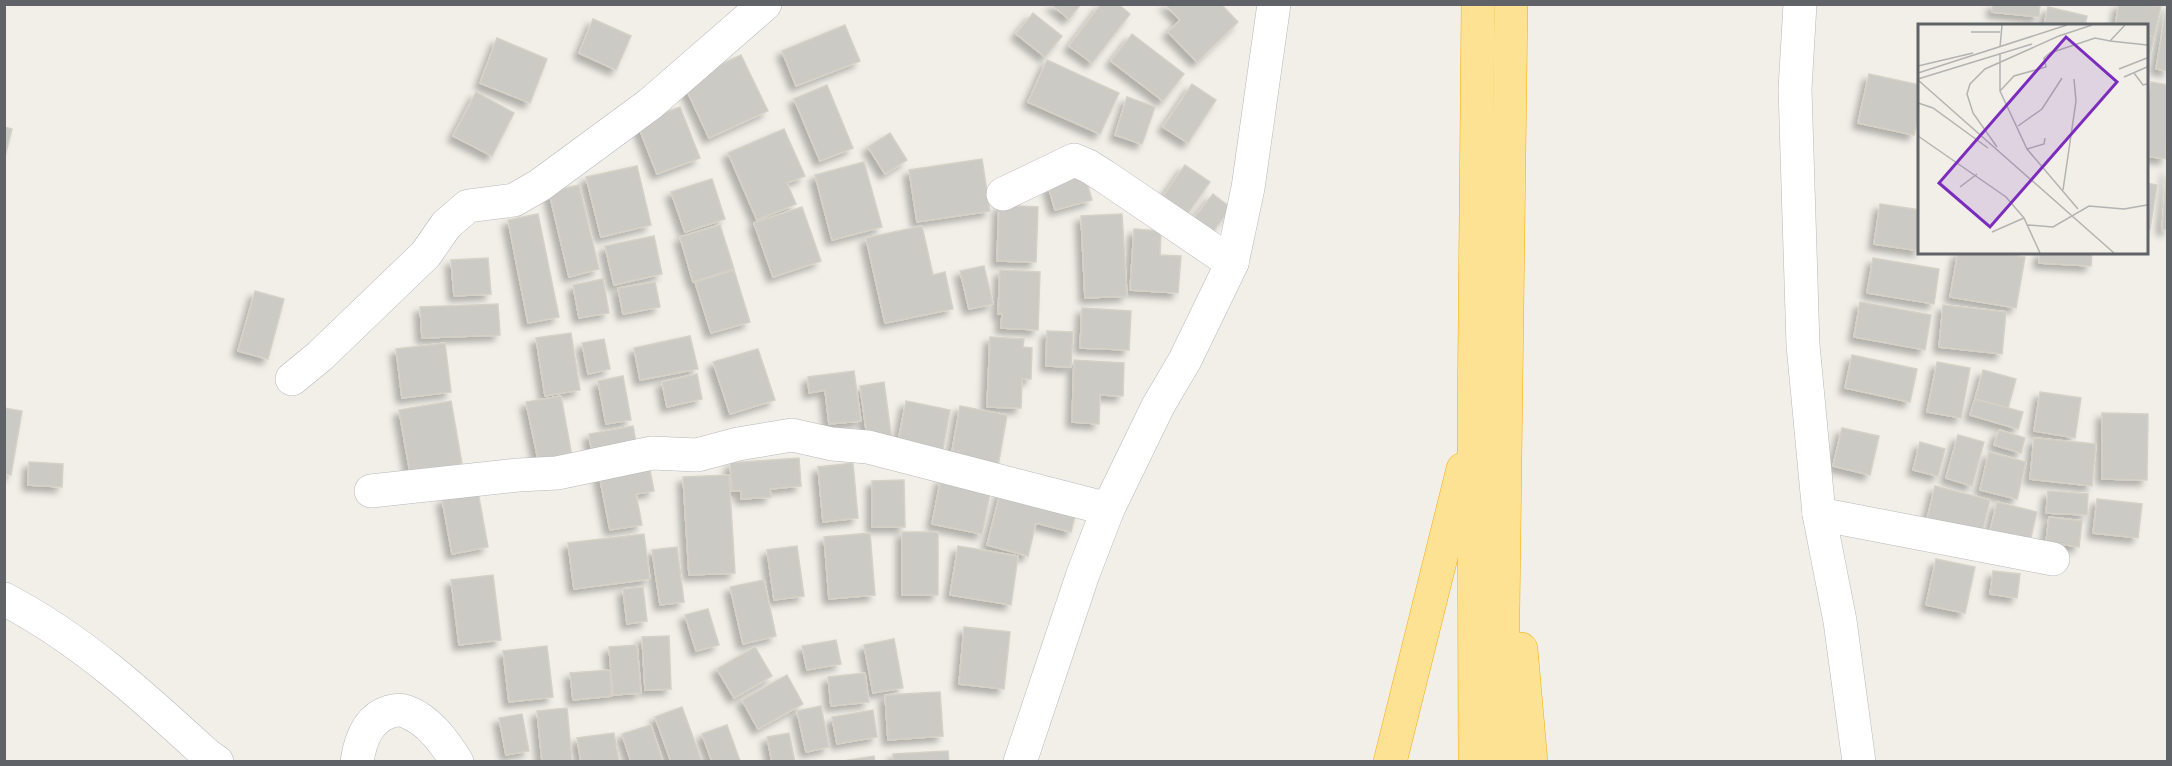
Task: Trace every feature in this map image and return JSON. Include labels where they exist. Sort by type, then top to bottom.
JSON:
[{"type":"highway","points":[[1475,762],[1474,422],[1478,4]]},
{"type":"highway","points":[[1501,762],[1511,4]]},
{"type":"highway","points":[[1390,762],[1474,422]]},
{"type":"highway","points":[[1505,459],[1531,762]]},
{"type":"street","points":[[292,378],[320,356],[426,254],[446,225],[468,206],[514,200],[540,185],[650,104],[765,4]]},
{"type":"street","points":[[1020,762],[1083,574],[1108,510],[1158,406],[1185,360],[1232,263],[1248,188],[1274,4]]},
{"type":"street","points":[[1800,4],[1795,89],[1803,345],[1819,514],[1840,621],[1859,762]]},
{"type":"street","points":[[1002,194],[1074,160],[1088,165],[1232,263]]},
{"type":"street","points":[[371,491],[557,473],[652,453],[697,454],[792,435],[832,444],[868,447],[1108,510]]},
{"type":"street","points":[[1819,514],[2053,559]]},
{"type":"street","points":[[4,599],[32,613],[74,641],[217,762]]},
{"type":"street","points":[[357,762],[360,746],[371,724],[381,715],[399,710],[423,722],[444,741],[457,762]]},
{"type":"building","points":[[1051,4],[1081,4],[1069,19]]},
{"type":"building","points":[[1101,4],[1118,4],[1130,14],[1092,63],[1069,46]]},
{"type":"building","points":[[1165,4],[1221,4],[1238,22],[1197,62],[1168,32],[1180,20]]},
{"type":"building","points":[[1993,4],[2040,4],[2039,17],[1992,12]]},
{"type":"building","points":[[2119,4],[2161,6],[2154,37],[2148,36],[2148,24],[2115,24]]},
{"type":"building","points":[[2168,4],[2168,71],[2156,69]]},
{"type":"building","points":[[2048,7],[2087,16],[2085,24],[2044,24]]},
{"type":"building","points":[[1033,13],[1062,36],[1045,57],[1016,34]]},
{"type":"building","points":[[593,19],[631,36],[616,70],[579,53]]},
{"type":"building","points":[[845,25],[860,61],[796,86],[782,51]]},
{"type":"building","points":[[1132,34],[1184,74],[1163,101],[1111,61]]},
{"type":"building","points":[[2148,36],[2154,37],[2148,64]]},
{"type":"building","points":[[497,38],[547,59],[530,103],[480,83]]},
{"type":"building","points":[[741,55],[768,111],[709,138],[683,82]]},
{"type":"building","points":[[1047,60],[1119,93],[1100,134],[1028,102]]},
{"type":"building","points":[[1869,74],[1918,85],[1918,118],[1914,135],[1858,123]]},
{"type":"building","points":[[2151,82],[2168,85],[2166,159],[2148,156],[2148,101]]},
{"type":"building","points":[[1192,84],[1216,100],[1188,143],[1163,127]]},
{"type":"building","points":[[827,85],[853,148],[820,161],[794,99]]},
{"type":"building","points":[[476,92],[514,113],[492,156],[453,136]]},
{"type":"building","points":[[1127,97],[1155,107],[1142,144],[1115,135]]},
{"type":"building","points":[[680,107],[700,158],[657,174],[637,123]]},
{"type":"building","points":[[4,127],[12,129],[4,160]]},
{"type":"building","points":[[784,129],[805,176],[787,183],[796,204],[757,220],[728,153]]},
{"type":"building","points":[[890,133],[907,160],[885,174],[868,147]]},
{"type":"building","points":[[982,159],[990,211],[917,222],[909,170]]},
{"type":"building","points":[[864,162],[882,227],[832,240],[815,175]]},
{"type":"building","points":[[1185,165],[1210,182],[1186,216],[1162,198]]},
{"type":"building","points":[[637,166],[651,225],[601,237],[586,177]]},
{"type":"building","points":[[2168,169],[2168,230],[2162,229]]},
{"type":"building","points":[[1085,175],[1092,200],[1055,210],[1048,185]]},
{"type":"building","points":[[712,179],[725,219],[685,232],[671,192]]},
{"type":"building","points":[[2148,183],[2157,185],[2150,229],[2148,229]]},
{"type":"building","points":[[579,185],[599,269],[569,277],[549,192]]},
{"type":"building","points":[[1213,194],[1231,208],[1212,233],[1193,219]]},
{"type":"building","points":[[1880,204],[1918,210],[1918,251],[1874,244]]},
{"type":"building","points":[[999,205],[1038,207],[1036,262],[997,261]]},
{"type":"building","points":[[802,207],[821,261],[773,277],[754,223]]},
{"type":"building","points":[[538,214],[559,317],[528,323],[508,220]]},
{"type":"building","points":[[1122,214],[1127,296],[1085,298],[1081,216]]},
{"type":"building","points":[[720,225],[734,269],[693,282],[680,237]]},
{"type":"building","points":[[922,226],[933,275],[945,272],[953,309],[885,323],[866,238]]},
{"type":"building","points":[[1134,229],[1161,231],[1160,255],[1181,256],[1178,293],[1130,290]]},
{"type":"building","points":[[654,236],[662,274],[614,285],[605,246]]},
{"type":"building","points":[[1958,254],[2006,254],[2025,257],[2016,308],[1950,297]]},
{"type":"building","points":[[2040,254],[2092,254],[2091,266],[2039,263]]},
{"type":"building","points":[[488,258],[491,294],[454,296],[451,260]]},
{"type":"building","points":[[1873,258],[1939,269],[1934,304],[1867,293]]},
{"type":"building","points":[[984,266],[993,304],[969,309],[960,271]]},
{"type":"building","points":[[734,270],[750,322],[711,333],[695,282]]},
{"type":"building","points":[[1000,270],[1040,272],[1038,330],[1001,328],[1002,314],[998,314]]},
{"type":"building","points":[[603,279],[609,313],[579,318],[573,285]]},
{"type":"building","points":[[655,282],[660,307],[623,314],[618,288]]},
{"type":"building","points":[[255,291],[284,299],[268,359],[238,351]]},
{"type":"building","points":[[1860,302],[1931,315],[1925,350],[1854,337]]},
{"type":"building","points":[[498,304],[500,335],[422,338],[420,307]]},
{"type":"building","points":[[1943,305],[2006,312],[2002,354],[1939,347]]},
{"type":"building","points":[[1082,308],[1131,311],[1129,350],[1080,348]]},
{"type":"building","points":[[1047,331],[1073,332],[1071,367],[1046,366]]},
{"type":"building","points":[[571,333],[580,390],[545,396],[536,338]]},
{"type":"building","points":[[690,336],[698,369],[640,380],[634,348]]},
{"type":"building","points":[[990,337],[1024,339],[1023,347],[1032,348],[1031,379],[1022,379],[1021,408],[987,407]]},
{"type":"building","points":[[604,339],[610,369],[588,374],[582,343]]},
{"type":"building","points":[[445,343],[451,392],[402,398],[396,349]]},
{"type":"building","points":[[758,349],[775,400],[730,414],[713,362]]},
{"type":"building","points":[[1852,355],[1917,369],[1910,402],[1845,388]]},
{"type":"building","points":[[1074,360],[1124,363],[1123,396],[1100,395],[1099,424],[1072,422]]},
{"type":"building","points":[[1937,362],[1970,368],[1961,418],[1927,412]]},
{"type":"building","points":[[1983,370],[2016,379],[2008,408],[1975,399]]},
{"type":"building","points":[[854,371],[861,421],[829,424],[825,390],[809,393],[808,377]]},
{"type":"building","points":[[697,374],[702,399],[667,407],[662,382]]},
{"type":"building","points":[[623,376],[631,420],[606,424],[598,381]]},
{"type":"building","points":[[884,382],[892,441],[868,444],[860,386]]},
{"type":"building","points":[[2040,392],[2081,398],[2075,438],[2034,431]]},
{"type":"building","points":[[561,396],[573,462],[540,469],[526,402]]},
{"type":"building","points":[[1975,399],[2023,412],[2018,429],[1970,415]]},
{"type":"building","points":[[451,401],[462,464],[410,473],[399,410]]},
{"type":"building","points":[[906,401],[950,410],[941,460],[896,452]]},
{"type":"building","points":[[960,406],[1007,415],[998,466],[951,457]]},
{"type":"building","points":[[4,408],[22,411],[11,475],[4,474]]},
{"type":"building","points":[[2102,413],[2148,414],[2147,480],[2102,479]]},
{"type":"building","points":[[633,426],[638,453],[593,461],[589,434]]},
{"type":"building","points":[[1842,428],[1879,436],[1870,475],[1833,466]]},
{"type":"building","points":[[1999,430],[2025,438],[2021,453],[1994,445]]},
{"type":"building","points":[[1958,435],[1984,442],[1972,486],[1946,478]]},
{"type":"building","points":[[2034,438],[2096,444],[2092,486],[2030,479]]},
{"type":"building","points":[[1920,442],[1945,449],[1938,476],[1913,470]]},
{"type":"building","points":[[1989,452],[2026,462],[2017,499],[1980,490]]},
{"type":"building","points":[[799,458],[801,486],[770,489],[771,497],[741,499],[741,491],[732,491],[730,463]]},
{"type":"building","points":[[648,460],[654,491],[636,494],[642,525],[610,530],[598,469]]},
{"type":"building","points":[[29,462],[63,464],[62,487],[28,485]]},
{"type":"building","points":[[853,463],[858,518],[823,522],[818,467]]},
{"type":"building","points":[[729,475],[735,573],[689,575],[683,477]]},
{"type":"building","points":[[941,478],[991,489],[982,534],[932,524]]},
{"type":"building","points":[[904,480],[905,527],[872,527],[872,481]]},
{"type":"building","points":[[1935,486],[1990,500],[1982,533],[1927,519]]},
{"type":"building","points":[[1001,490],[1077,509],[1071,532],[1036,523],[1028,556],[987,545]]},
{"type":"building","points":[[2048,491],[2088,494],[2087,515],[2046,513]]},
{"type":"building","points":[[478,492],[488,547],[452,554],[442,499]]},
{"type":"building","points":[[2097,499],[2142,504],[2138,538],[2093,533]]},
{"type":"building","points":[[1997,502],[2037,512],[2029,545],[1989,535]]},
{"type":"building","points":[[2049,517],[2082,521],[2079,547],[2046,542]]},
{"type":"building","points":[[902,532],[938,532],[938,595],[902,595]]},
{"type":"building","points":[[870,533],[875,595],[829,599],[824,537]]},
{"type":"building","points":[[644,534],[650,579],[574,589],[568,543]]},
{"type":"building","points":[[797,546],[804,596],[774,600],[767,550]]},
{"type":"building","points":[[958,546],[1018,556],[1011,605],[950,595]]},
{"type":"building","points":[[677,547],[684,602],[660,605],[652,550]]},
{"type":"building","points":[[1936,559],[1975,567],[1965,613],[1926,605]]},
{"type":"building","points":[[1993,571],[2020,574],[2017,598],[1990,594]]},
{"type":"building","points":[[493,575],[501,640],[459,645],[451,580]]},
{"type":"building","points":[[764,580],[776,636],[743,644],[730,587]]},
{"type":"building","points":[[643,587],[647,621],[627,624],[623,589]]},
{"type":"building","points":[[708,609],[719,645],[696,651],[685,615]]},
{"type":"building","points":[[964,627],[1010,632],[1004,689],[959,684]]},
{"type":"building","points":[[669,636],[671,689],[645,690],[642,637]]},
{"type":"building","points":[[894,639],[903,688],[873,693],[864,645]]},
{"type":"building","points":[[836,640],[841,664],[807,670],[802,646]]},
{"type":"building","points":[[637,645],[641,693],[613,695],[609,647]]},
{"type":"building","points":[[547,646],[553,697],[509,702],[503,651]]},
{"type":"building","points":[[755,647],[772,676],[734,698],[717,669]]},
{"type":"building","points":[[610,670],[612,696],[573,700],[570,673]]},
{"type":"building","points":[[865,673],[869,702],[831,706],[828,677]]},
{"type":"building","points":[[787,675],[803,704],[758,729],[742,700]]},
{"type":"building","points":[[940,692],[943,736],[888,740],[885,695]]},
{"type":"building","points":[[821,706],[829,747],[806,752],[797,711]]},
{"type":"building","points":[[682,707],[702,762],[671,762],[655,717]]},
{"type":"building","points":[[567,708],[572,762],[542,762],[537,711]]},
{"type":"building","points":[[873,710],[877,737],[837,744],[832,717]]},
{"type":"building","points":[[522,714],[529,751],[506,755],[499,718]]},
{"type":"building","points":[[651,725],[663,762],[631,762],[622,734]]},
{"type":"building","points":[[727,725],[740,761],[712,762],[702,734]]},
{"type":"building","points":[[614,733],[619,762],[581,762],[577,738]]},
{"type":"building","points":[[789,733],[795,762],[772,762],[767,737]]},
{"type":"building","points":[[948,751],[949,762],[893,762],[893,754]]},
{"type":"building","points":[[874,756],[875,762],[837,762]]}]
